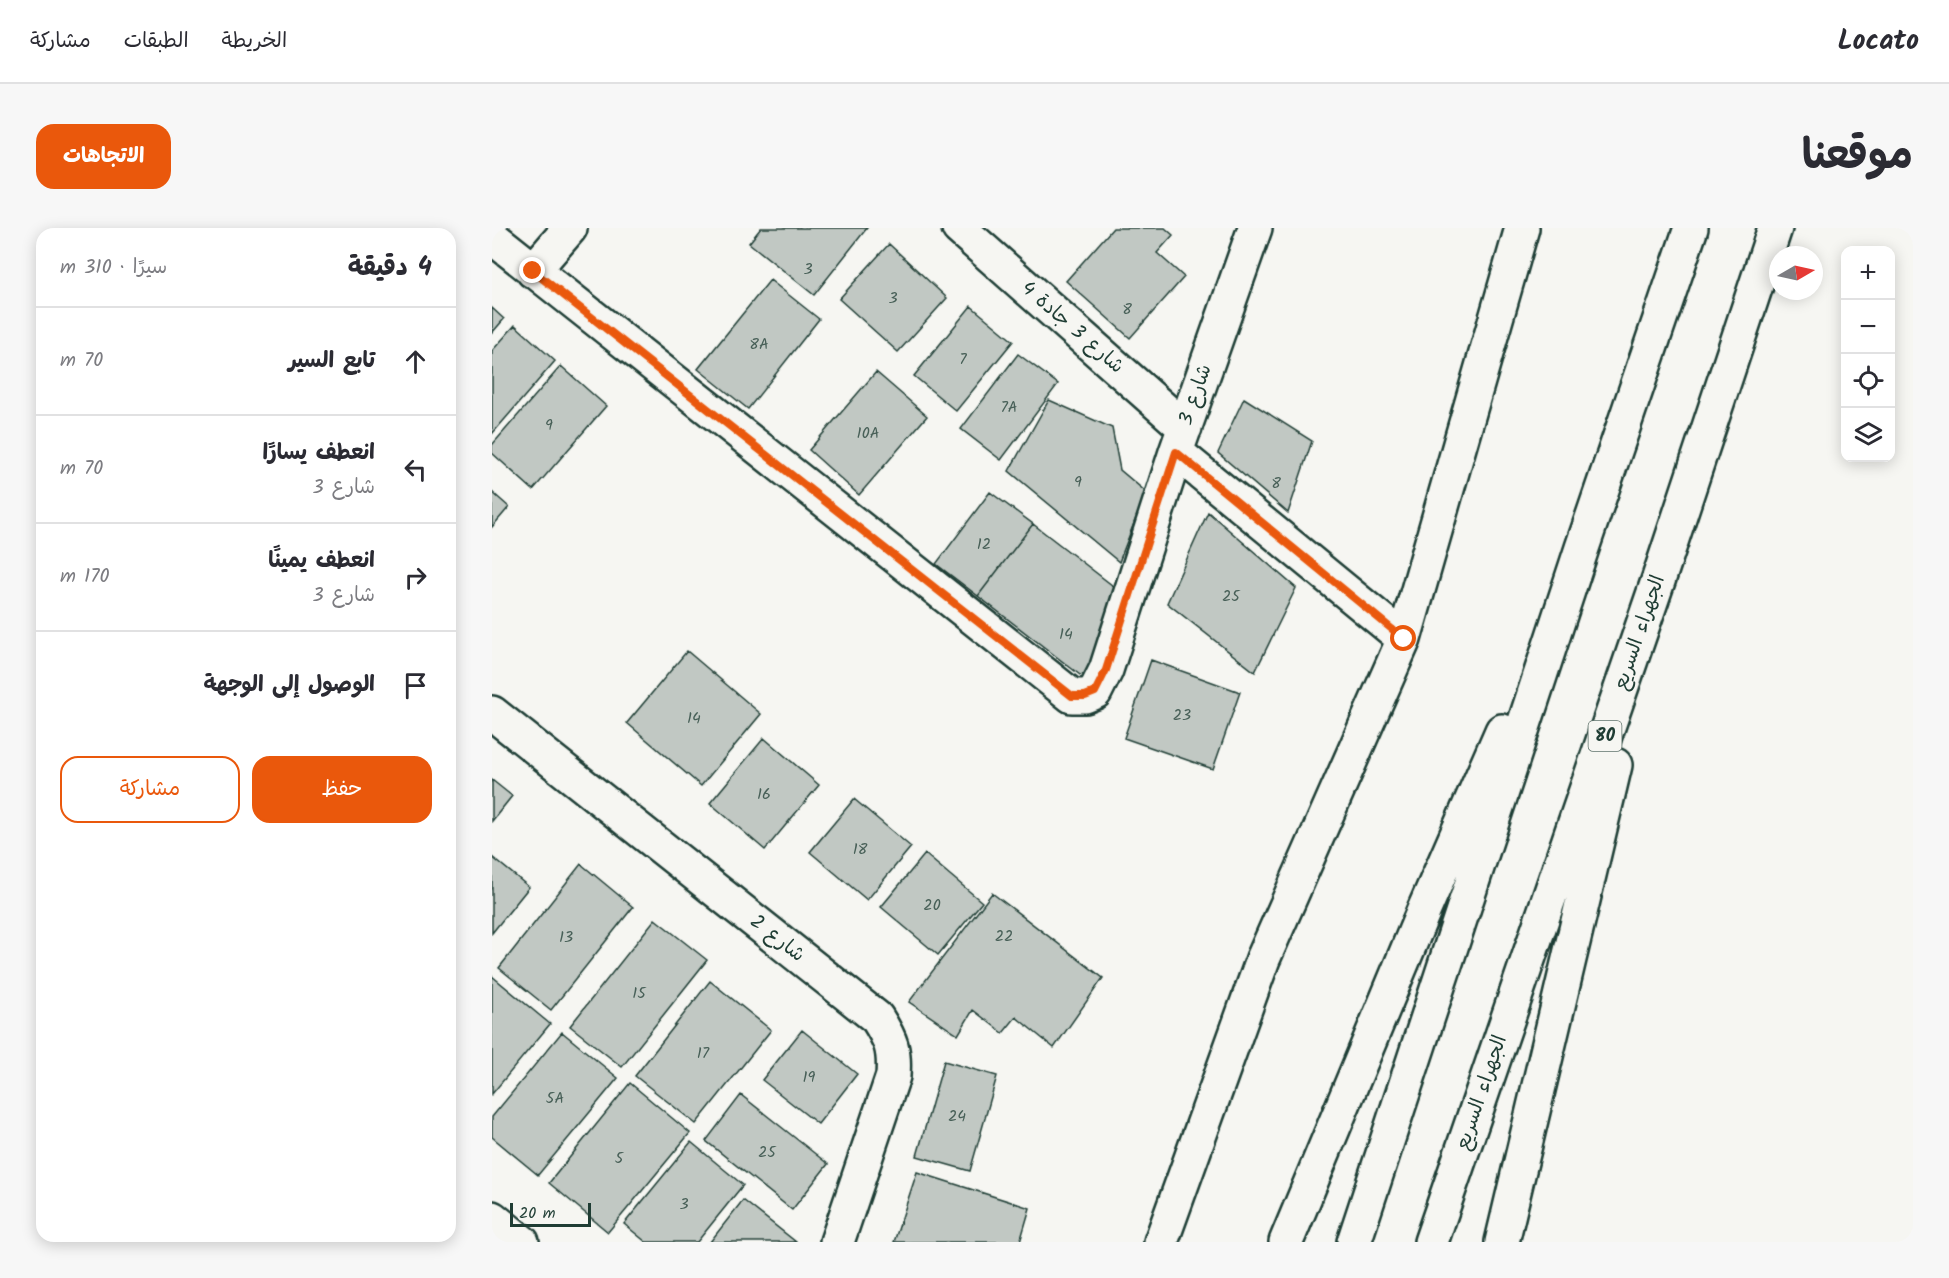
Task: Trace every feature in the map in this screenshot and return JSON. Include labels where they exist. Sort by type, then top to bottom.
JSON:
[{"type":"main road","points":[[533,271],[570,228]]},
{"type":"main road","name":"شارع 3 جادة 4","points":[[959,228],[1181,440],[1404,639]]},
{"type":"main road","name":"شارع 3","points":[[492,237],[1072,696],[1085,696],[1095,692],[1106,670],[1181,440],[1255,228]]},
{"type":"main road","points":[[1161,1242],[1263,959],[1404,639],[1522,228]]},
{"type":"main road","points":[[1354,1242],[1582,548],[1691,228]]},
{"type":"main road","name":"الجهراء السريع","points":[[1431,1242],[1659,578],[1775,228]]},
{"type":"main road","points":[[1286,1242],[1424,910],[1582,548]]},
{"type":"main road","points":[[1502,1242],[1659,578]]},
{"type":"main road","name":"شارع 2","points":[[492,713],[877,1018],[892,1045],[893,1076],[837,1242]]},
{"type":"main road","points":[[492,1218],[522,1242]]},
{"type":"building","points":[[761,228],[867,228],[814,295],[749,243]]},
{"type":"building","points":[[1113,228],[1165,228],[1173,235],[1157,253],[1184,277],[1130,338],[1066,281]]},
{"type":"building","points":[[889,244],[947,298],[898,352],[839,299]]},
{"type":"building","points":[[770,280],[819,319],[748,409],[698,369]]},
{"type":"building","points":[[971,306],[1013,341],[956,411],[914,376]]},
{"type":"building","points":[[492,308],[504,319],[492,333]]},
{"type":"building","points":[[515,325],[555,361],[492,434],[492,351]]},
{"type":"building","points":[[1018,354],[1058,384],[1001,460],[961,429]]},
{"type":"building","points":[[561,366],[606,406],[533,490],[492,453],[492,445]]},
{"type":"building","points":[[876,372],[927,416],[859,495],[809,450]]},
{"type":"building","points":[[1244,398],[1312,441],[1288,513],[1218,453]]},
{"type":"building","points":[[1049,400],[1112,428],[1120,470],[1146,492],[1119,562],[1009,471]]},
{"type":"building","points":[[492,492],[509,507],[492,527]]},
{"type":"building","points":[[990,492],[1033,524],[978,596],[936,564]]},
{"type":"building","points":[[1208,512],[1296,588],[1255,672],[1167,603]]},
{"type":"building","points":[[1033,524],[1117,589],[1092,672],[1080,675],[978,596]]},
{"type":"building","points":[[687,651],[761,714],[701,786],[627,723]]},
{"type":"building","points":[[1151,660],[1240,692],[1213,769],[1124,738]]},
{"type":"building","points":[[764,738],[819,785],[765,850],[710,803]]},
{"type":"building","points":[[492,780],[512,796],[492,821]]},
{"type":"building","points":[[854,799],[911,847],[867,900],[810,852]]},
{"type":"building","points":[[925,854],[982,902],[938,955],[881,907]]},
{"type":"building","points":[[492,857],[529,887],[492,933]]},
{"type":"building","points":[[581,864],[633,907],[551,1010],[499,968]]},
{"type":"building","points":[[992,893],[1103,978],[1054,1048],[1016,1017],[1003,1033],[973,1010],[958,1035],[909,1002]]},
{"type":"building","points":[[655,919],[707,960],[622,1067],[570,1026]]},
{"type":"building","points":[[492,976],[550,1024],[492,1094]]},
{"type":"building","points":[[710,981],[771,1030],[696,1124],[635,1076]]},
{"type":"building","points":[[802,1030],[857,1074],[818,1124],[762,1080]]},
{"type":"building","points":[[562,1032],[618,1078],[538,1175],[492,1137],[492,1117]]},
{"type":"building","points":[[944,1061],[997,1076],[970,1171],[917,1156]]},
{"type":"building","points":[[630,1083],[690,1133],[608,1232],[549,1183]]},
{"type":"building","points":[[741,1095],[828,1164],[792,1210],[706,1141]]},
{"type":"building","points":[[691,1142],[743,1185],[697,1242],[646,1242],[624,1224]]},
{"type":"building","points":[[917,1172],[1030,1208],[1020,1242],[894,1242]]},
{"type":"building","points":[[743,1200],[796,1242],[710,1242]]},
{"type":"route","points":[[533,271],[1072,696],[1085,696],[1095,692],[1106,670],[1176,452],[1404,639]]}]
